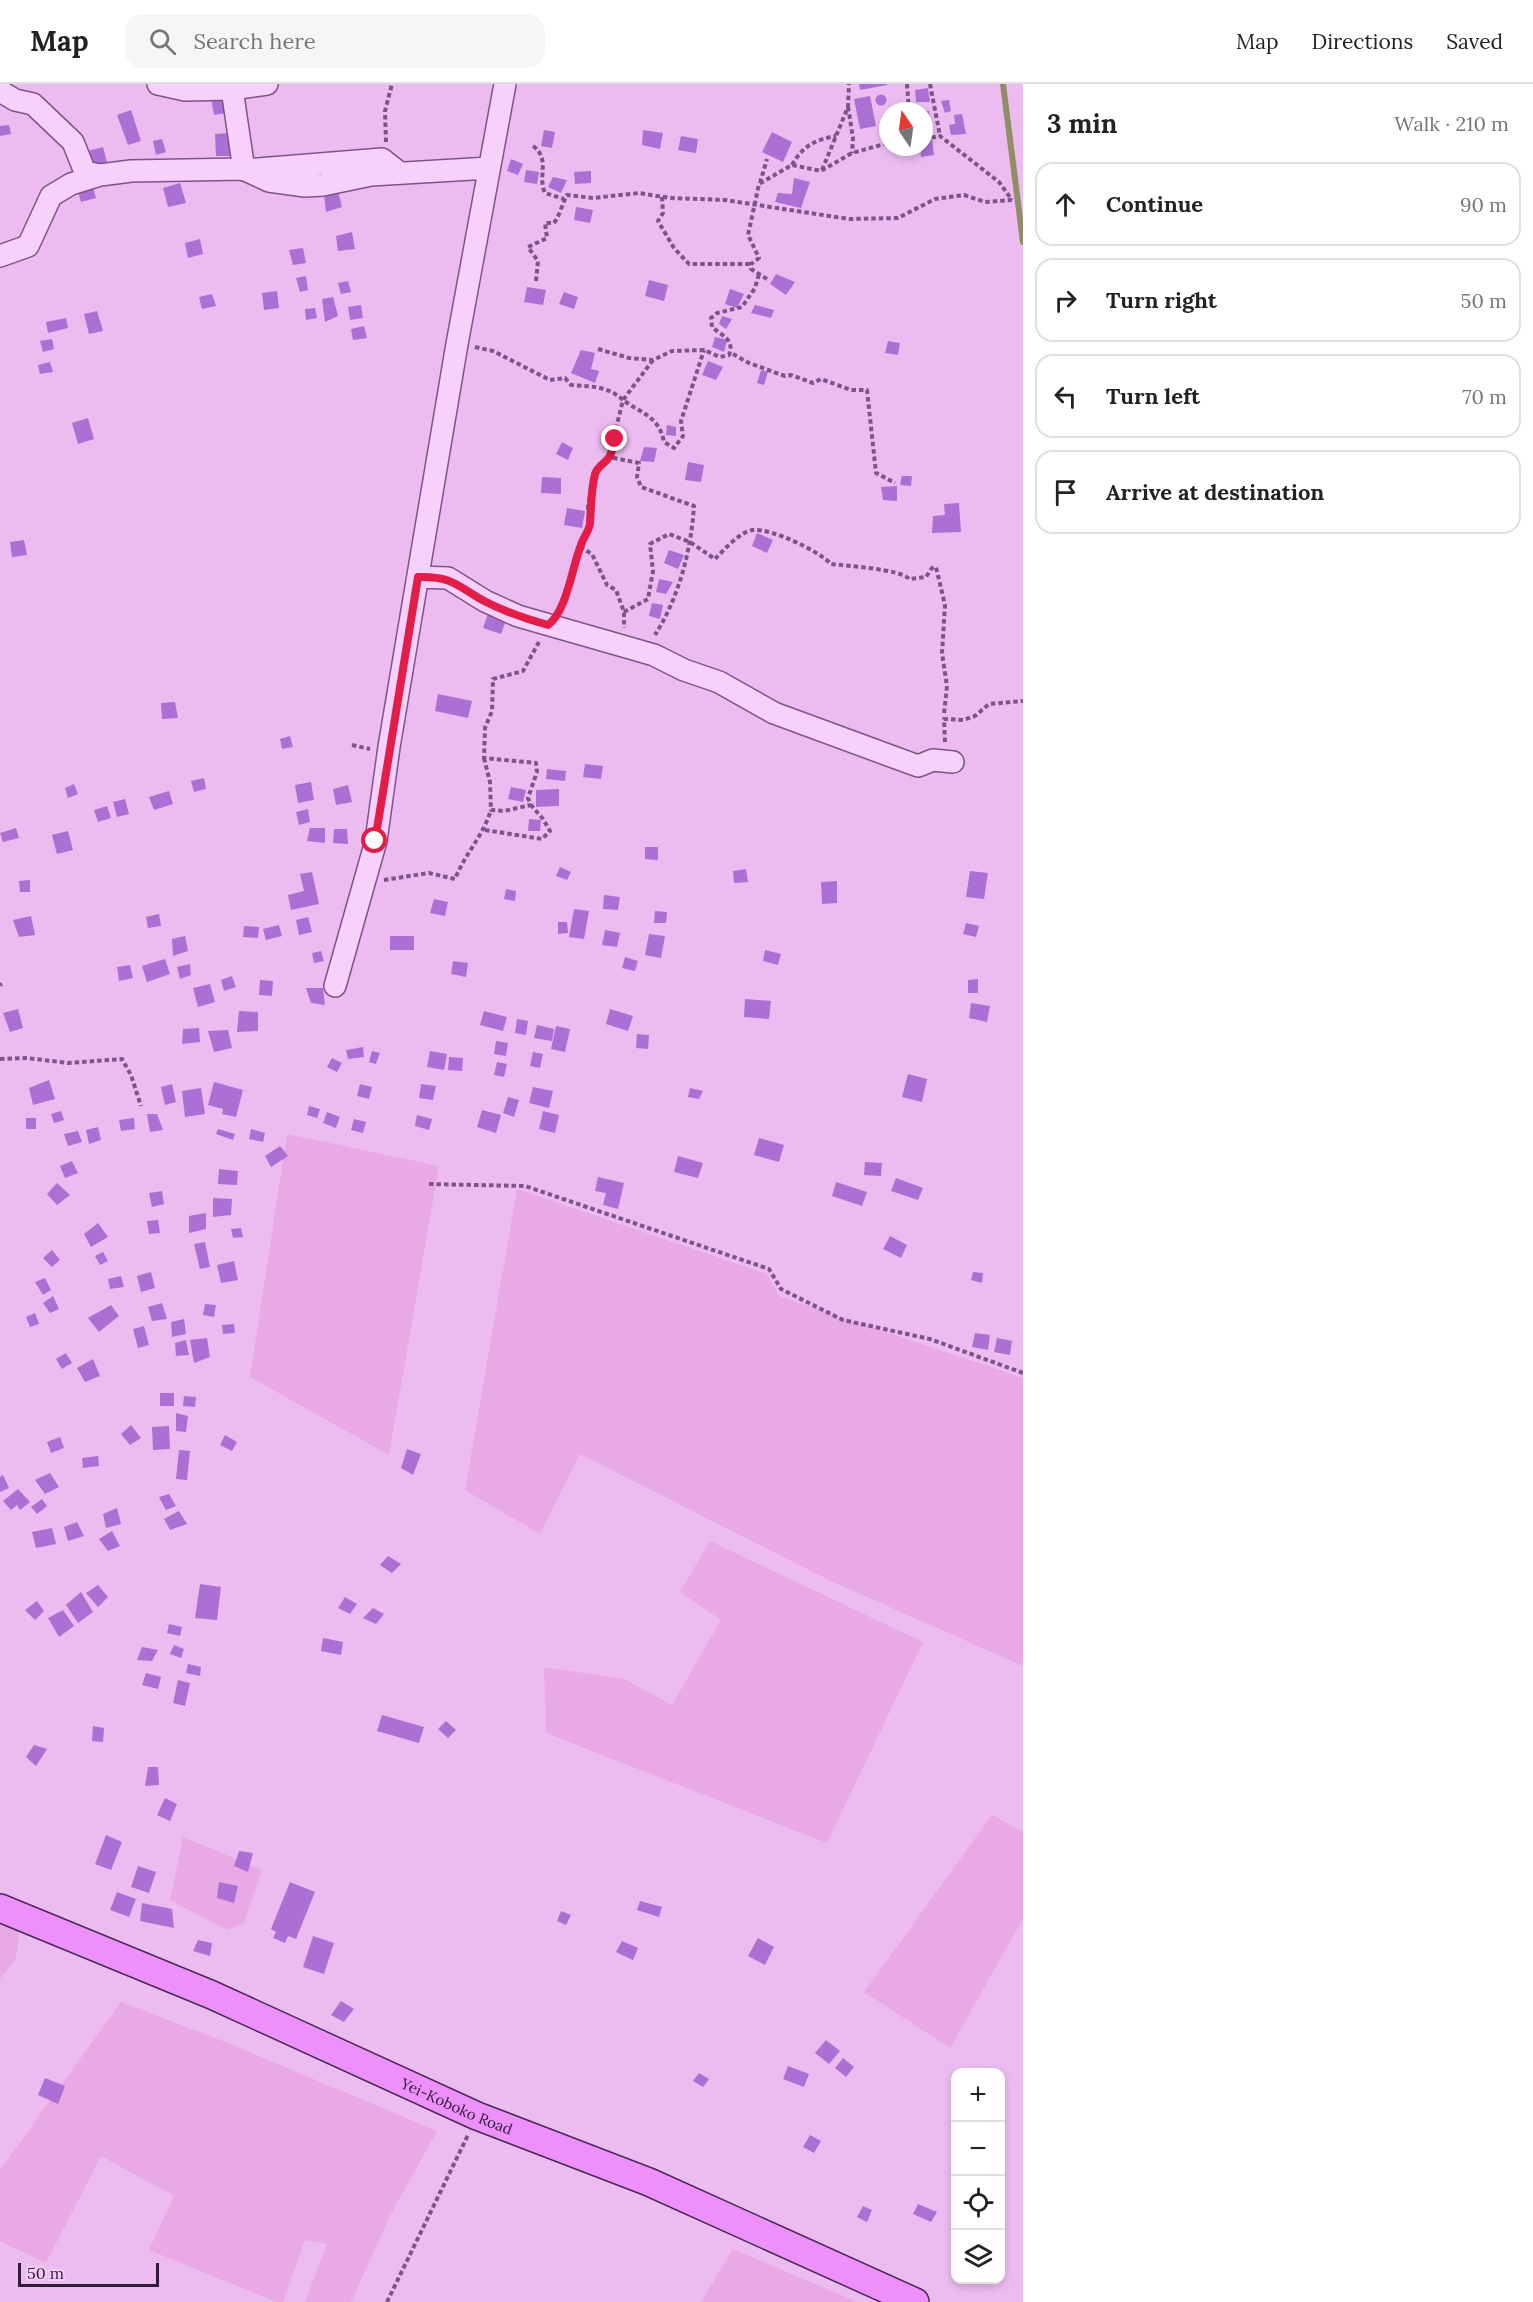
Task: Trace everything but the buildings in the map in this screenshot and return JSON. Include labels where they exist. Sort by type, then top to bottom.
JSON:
[{"type":"main road","name":"Yei-Koboko Road","points":[[0,1908],[212,1995],[477,2116],[649,2182],[915,2302]]},
{"type":"street","points":[[158,84],[184,90],[231,89],[267,84]]},
{"type":"street","points":[[335,986],[375,841],[457,344],[505,84]]},
{"type":"street","points":[[231,89],[244,170]]},
{"type":"street","points":[[0,91],[15,100],[33,104],[73,142],[85,172],[99,175]]},
{"type":"street","points":[[0,256],[28,246],[51,196],[71,184],[99,175],[131,171],[244,170],[269,181],[306,186],[400,173],[489,168]]},
{"type":"street","points":[[418,577],[448,578],[485,601],[518,616],[639,651],[719,682],[774,713],[918,766],[946,756]]},
{"type":"path","points":[[392,84],[385,111],[386,143],[400,173]]},
{"type":"path","points":[[849,84],[848,107],[853,138],[852,153]]},
{"type":"path","points":[[907,84],[908,102]]},
{"type":"path","points":[[536,281],[538,261],[528,247],[547,238],[545,223],[554,223],[559,217],[559,208],[567,195],[593,198],[639,194],[725,200],[849,219],[898,218],[935,199],[964,195],[985,202],[1012,200],[999,182],[940,136],[930,84]]},
{"type":"path","points":[[821,171],[848,107]]},
{"type":"path","points":[[759,184],[792,165],[802,149],[821,139],[836,136]]},
{"type":"path","points":[[933,137],[940,136]]},
{"type":"path","points":[[533,146],[544,161],[541,186],[545,193],[564,199]]},
{"type":"path","points":[[792,165],[821,171],[852,153],[879,146]]},
{"type":"path","points":[[662,197],[663,213],[658,221],[674,248],[689,264],[750,264],[759,258],[748,235],[767,159]]},
{"type":"path","points":[[750,264],[751,269],[767,279]]},
{"type":"path","points":[[383,875],[385,882],[397,877],[429,873],[455,879],[462,862],[485,830],[491,810],[490,782],[484,758],[485,728],[492,711],[493,680],[523,671],[548,625],[553,621],[590,526],[588,506],[595,472],[609,457],[623,400],[653,360],[672,351],[704,350],[720,357],[729,355],[732,348],[728,338],[712,327],[711,318],[717,313],[742,307],[755,288],[759,274]]},
{"type":"path","points":[[457,344],[493,351],[550,380],[565,378],[572,385],[603,387],[645,412],[662,428],[664,442],[674,448],[682,436],[681,421],[704,350]]},
{"type":"path","points":[[598,349],[629,358],[653,360]]},
{"type":"path","points":[[733,354],[748,363],[784,376],[791,375],[813,383],[821,380],[851,390],[867,390],[876,473],[895,483]]},
{"type":"path","points":[[580,547],[592,554],[607,585],[616,590],[624,612],[624,627],[639,651],[669,613],[690,542],[694,506],[641,487],[637,477],[639,463],[609,457]]},
{"type":"path","points":[[624,612],[648,599],[653,571],[650,544],[669,534],[690,542],[715,559],[741,536],[753,530],[784,537],[823,555],[831,564],[890,570],[905,574],[909,579],[926,577],[932,568],[936,567],[945,605],[942,653],[947,686],[944,714]]},
{"type":"path","points":[[946,756],[944,719],[963,720],[975,716],[988,705],[1023,701]]},
{"type":"path","points":[[484,758],[536,763],[537,772],[528,798],[550,831],[542,839],[485,830]]},
{"type":"path","points":[[491,810],[504,811],[531,805]]},
{"type":"path","points":[[0,1059],[68,1063],[122,1059],[132,1075],[141,1106]]},
{"type":"path","points":[[429,1184],[525,1186],[769,1269],[781,1289],[843,1320],[930,1339],[1023,1373]]},
{"type":"path","points":[[387,2302],[477,2116]]},
{"type":"shaded area","points":[[287,1134],[439,1166],[389,1455],[250,1377]]},
{"type":"shaded area","points":[[517,1189],[767,1274],[779,1296],[1023,1378],[1023,1666],[833,1582],[580,1454],[540,1534],[465,1490]]},
{"type":"shaded area","points":[[710,1541],[923,1642],[827,1843],[546,1733],[544,1667],[624,1679],[672,1705],[721,1620],[680,1592]]},
{"type":"shaded area","points":[[992,1815],[1023,1832],[1023,1919],[950,2048],[864,1992]]},
{"type":"shaded area","points":[[183,1837],[262,1870],[244,1923],[227,1930],[170,1900]]},
{"type":"shaded area","points":[[0,1920],[20,1927],[16,1958],[0,1979]]},
{"type":"shaded area","points":[[121,2002],[228,2043],[437,2131],[391,2214],[351,2302],[305,2302],[327,2244],[305,2240],[283,2302],[277,2302],[149,2250],[174,2196],[101,2156],[46,2263],[0,2241],[0,2170]]},
{"type":"shaded area","points":[[733,2249],[858,2302],[701,2302]]},
{"type":"waterway","points":[[1003,84],[1023,242]]},
{"type":"route","points":[[375,841],[418,577],[448,578],[485,601],[518,616],[548,625],[553,621],[565,594],[580,547],[590,526],[588,506],[594,488],[595,472],[609,457],[615,439]]}]
